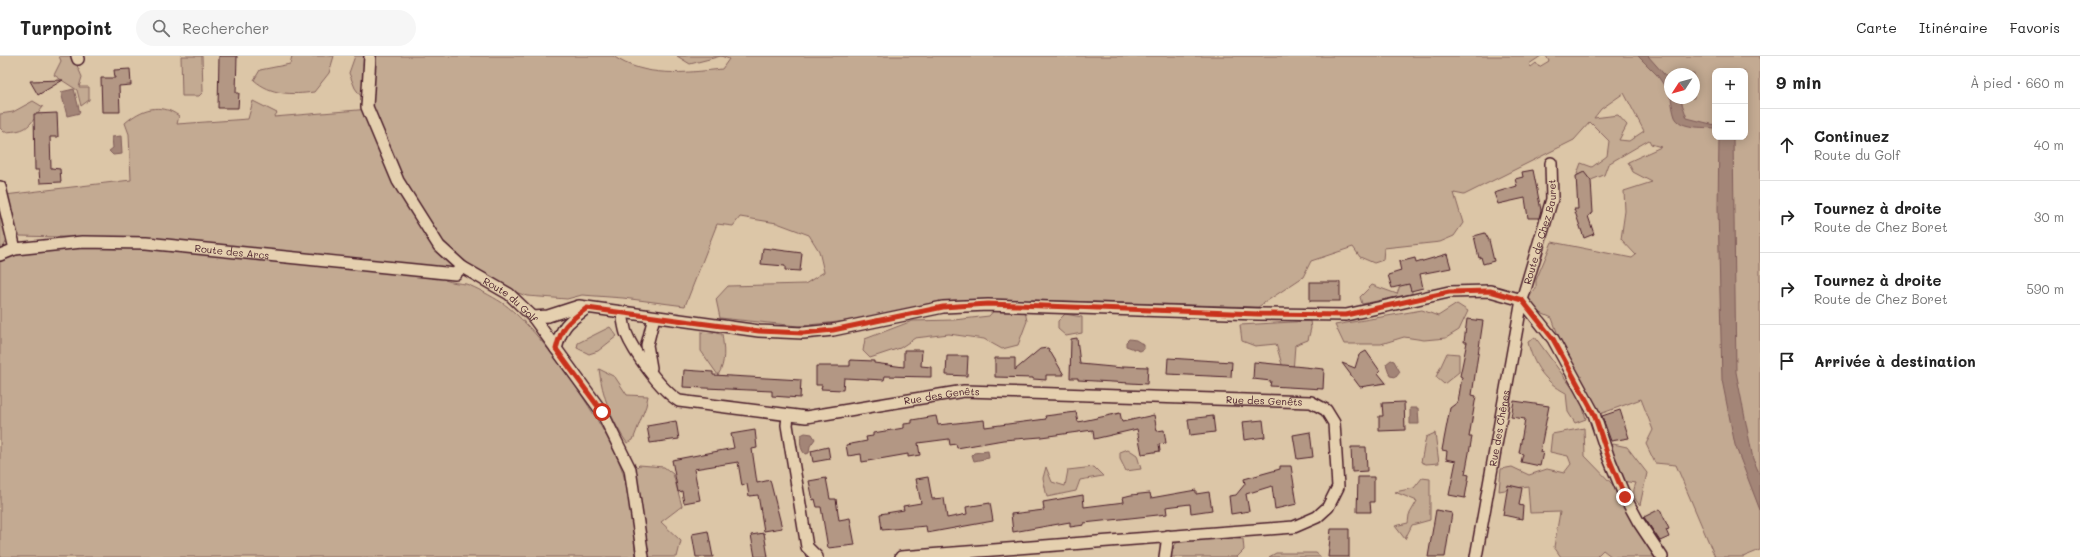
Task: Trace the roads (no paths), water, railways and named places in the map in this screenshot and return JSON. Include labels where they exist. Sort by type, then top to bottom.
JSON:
[{"type":"street","name":"Route du Golf","points":[[370,56],[367,107],[395,174],[439,246],[462,267],[509,294],[533,317],[602,412],[630,469],[643,557]]},
{"type":"street","name":"Route de Chez Bauret","points":[[1522,300],[1552,199],[1551,163]]},
{"type":"street","points":[[0,187],[15,249]]},
{"type":"street","name":"Route des Arcs","points":[[0,255],[15,249],[82,242],[146,243],[455,274],[462,267]]},
{"type":"street","points":[[533,317],[548,316],[579,306],[759,331],[803,333],[833,330],[943,307],[988,304],[1250,314],[1346,315],[1449,292],[1490,291],[1522,300],[1553,339],[1594,414],[1608,456],[1625,497],[1638,521],[1662,557]]},
{"type":"street","name":"Rue des Chênes","points":[[1476,557],[1522,300]]},
{"type":"street","points":[[556,349],[560,332],[570,320],[587,308]]},
{"type":"street","name":"Rue des Genêts","points":[[622,312],[626,333],[652,374],[668,394],[679,401],[788,416],[806,417],[964,391],[1311,402],[1326,410],[1334,423],[1338,487],[1328,507],[1317,517],[1294,527],[901,557]]},
{"type":"street","name":"Rue des Genêts","points":[[652,374],[647,345],[654,317]]},
{"type":"street","points":[[788,416],[787,425],[807,547],[817,557]]},
{"type":"street","points":[[1165,557],[1168,536]]}]
